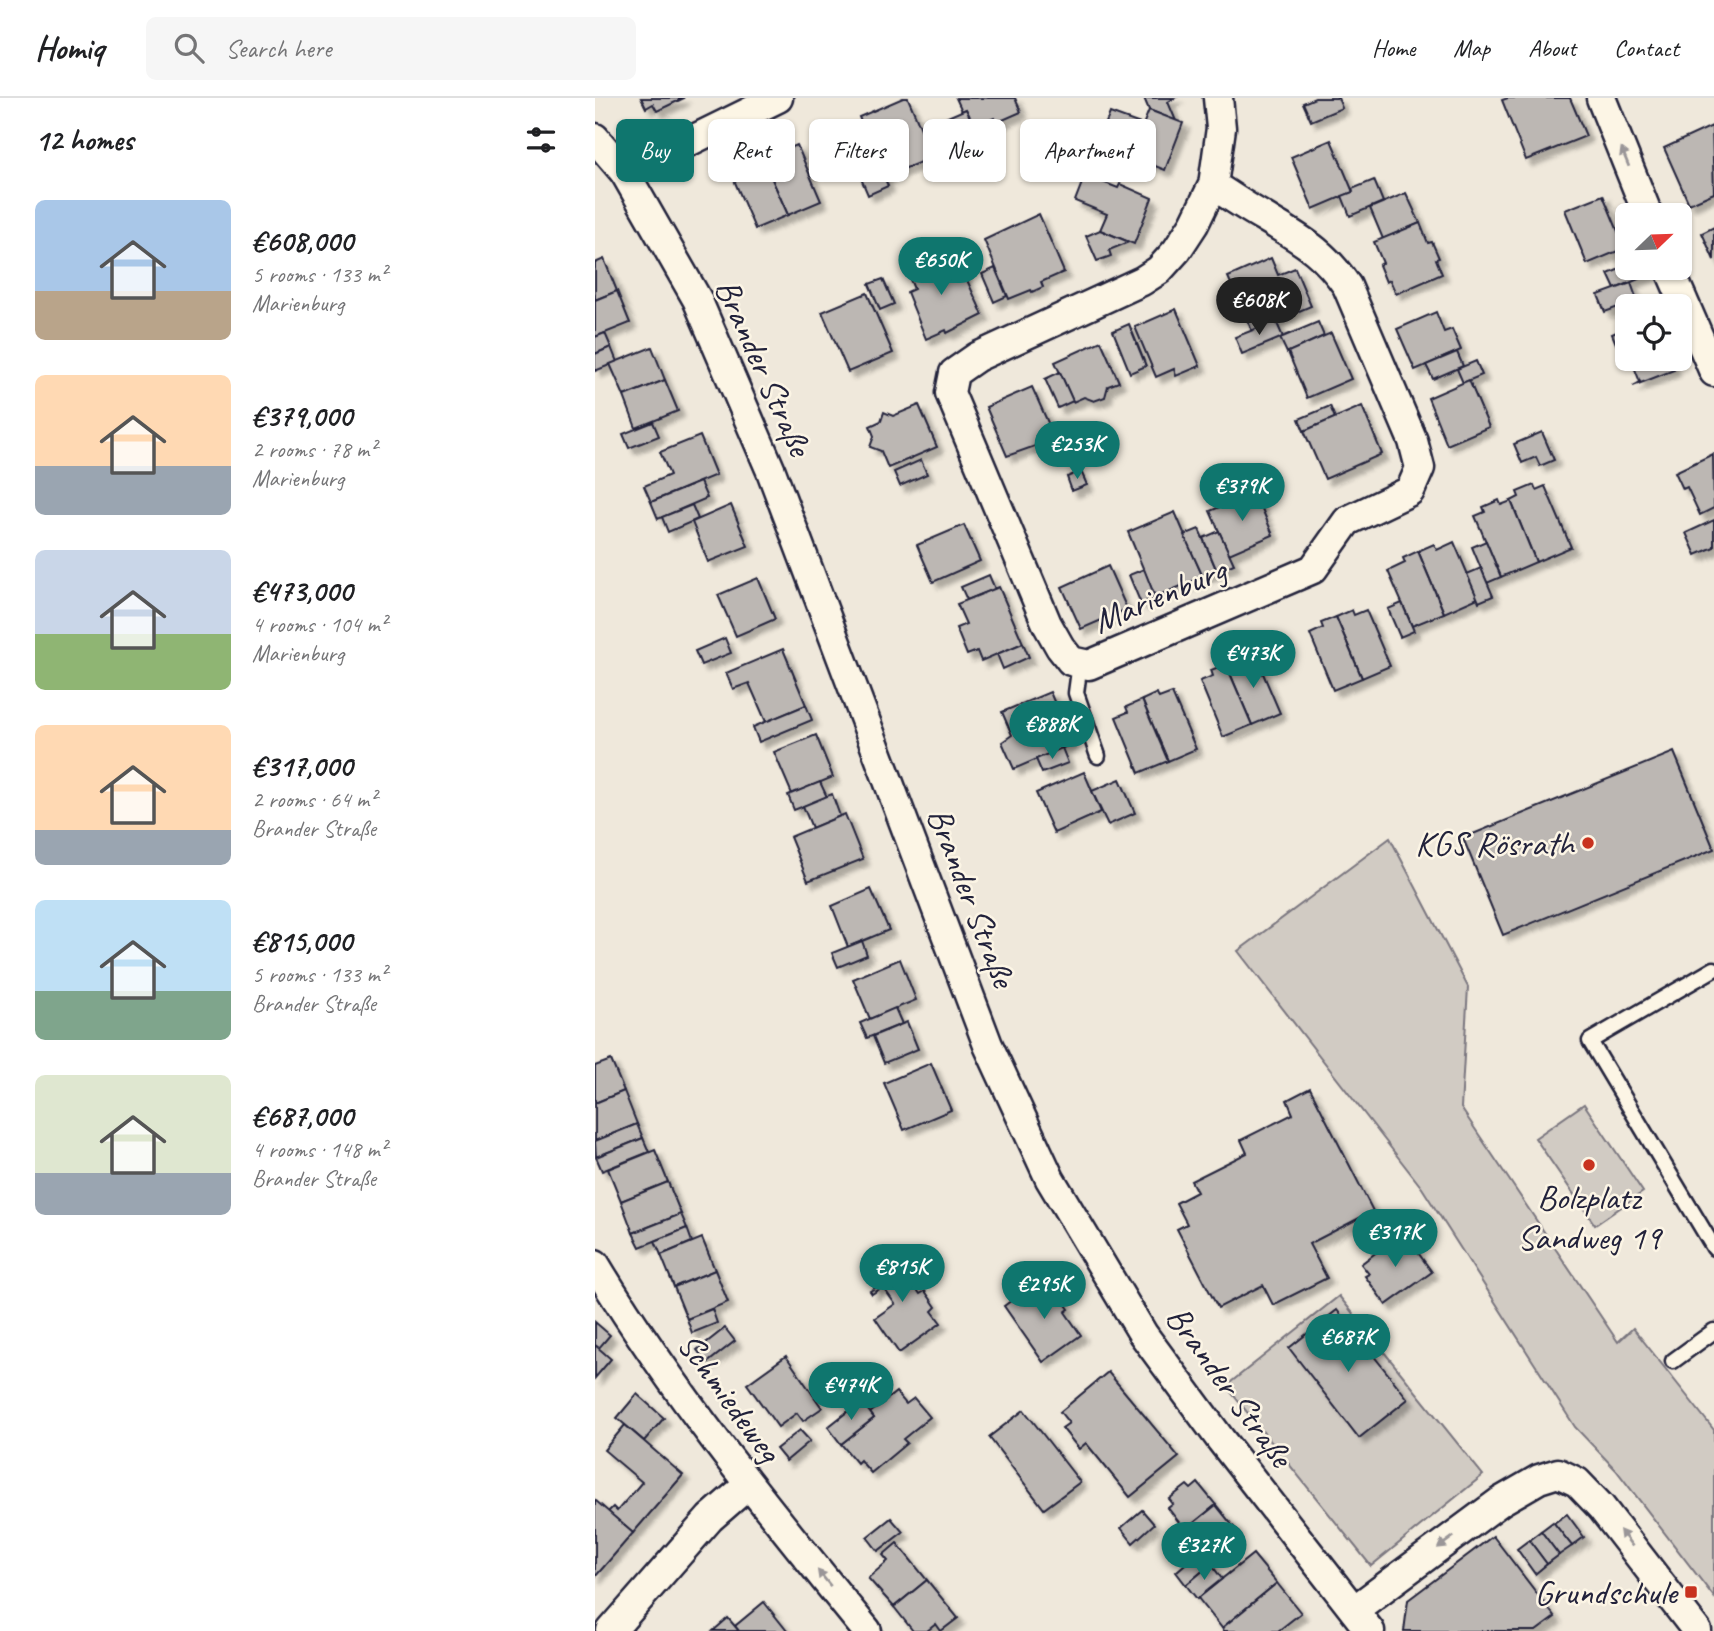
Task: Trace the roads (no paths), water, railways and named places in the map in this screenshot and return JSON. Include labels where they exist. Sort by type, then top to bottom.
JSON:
[{"type":"street","points":[[694,139],[778,98]]},
{"type":"street","name":"Marienburg","points":[[1213,185],[1293,233],[1335,267],[1347,286],[1408,429],[1420,468],[1410,491],[1347,521],[1313,569],[1089,665],[1080,663],[1071,660],[1060,647],[1047,624],[950,393],[954,373],[977,357],[1159,271],[1194,224],[1213,185],[1221,128],[1218,98]]},
{"type":"street","points":[[1601,98],[1643,203]]},
{"type":"street","name":"Brander Straße","points":[[595,138],[616,162]]},
{"type":"street","name":"Brander Straße","points":[[630,182],[697,299],[771,471],[988,1045],[1050,1179],[1143,1334],[1221,1440],[1362,1620]]},
{"type":"street","points":[[1674,280],[1714,372]]},
{"type":"street","name":"Schmiedeweg","points":[[595,1264],[654,1356],[748,1485],[867,1631]]},
{"type":"street","points":[[1362,1620],[1501,1501],[1539,1479],[1558,1474],[1577,1482],[1601,1507],[1697,1631]]},
{"type":"street","points":[[611,1631],[710,1518],[748,1485]]},
{"type":"lane","points":[[1080,663],[1076,693],[1098,756]]},
{"type":"lane","points":[[1714,970],[1590,1041],[1714,1248]]},
{"type":"lane","points":[[1673,1361],[1714,1331]]},
{"type":"place","name":"KGS Rösrath","points":[[1588,843]]},
{"type":"place","name":"Bolzplatz Sandweg 19","points":[[1589,1165]]},
{"type":"place","name":"Grundschule","points":[[1691,1592]]}]
